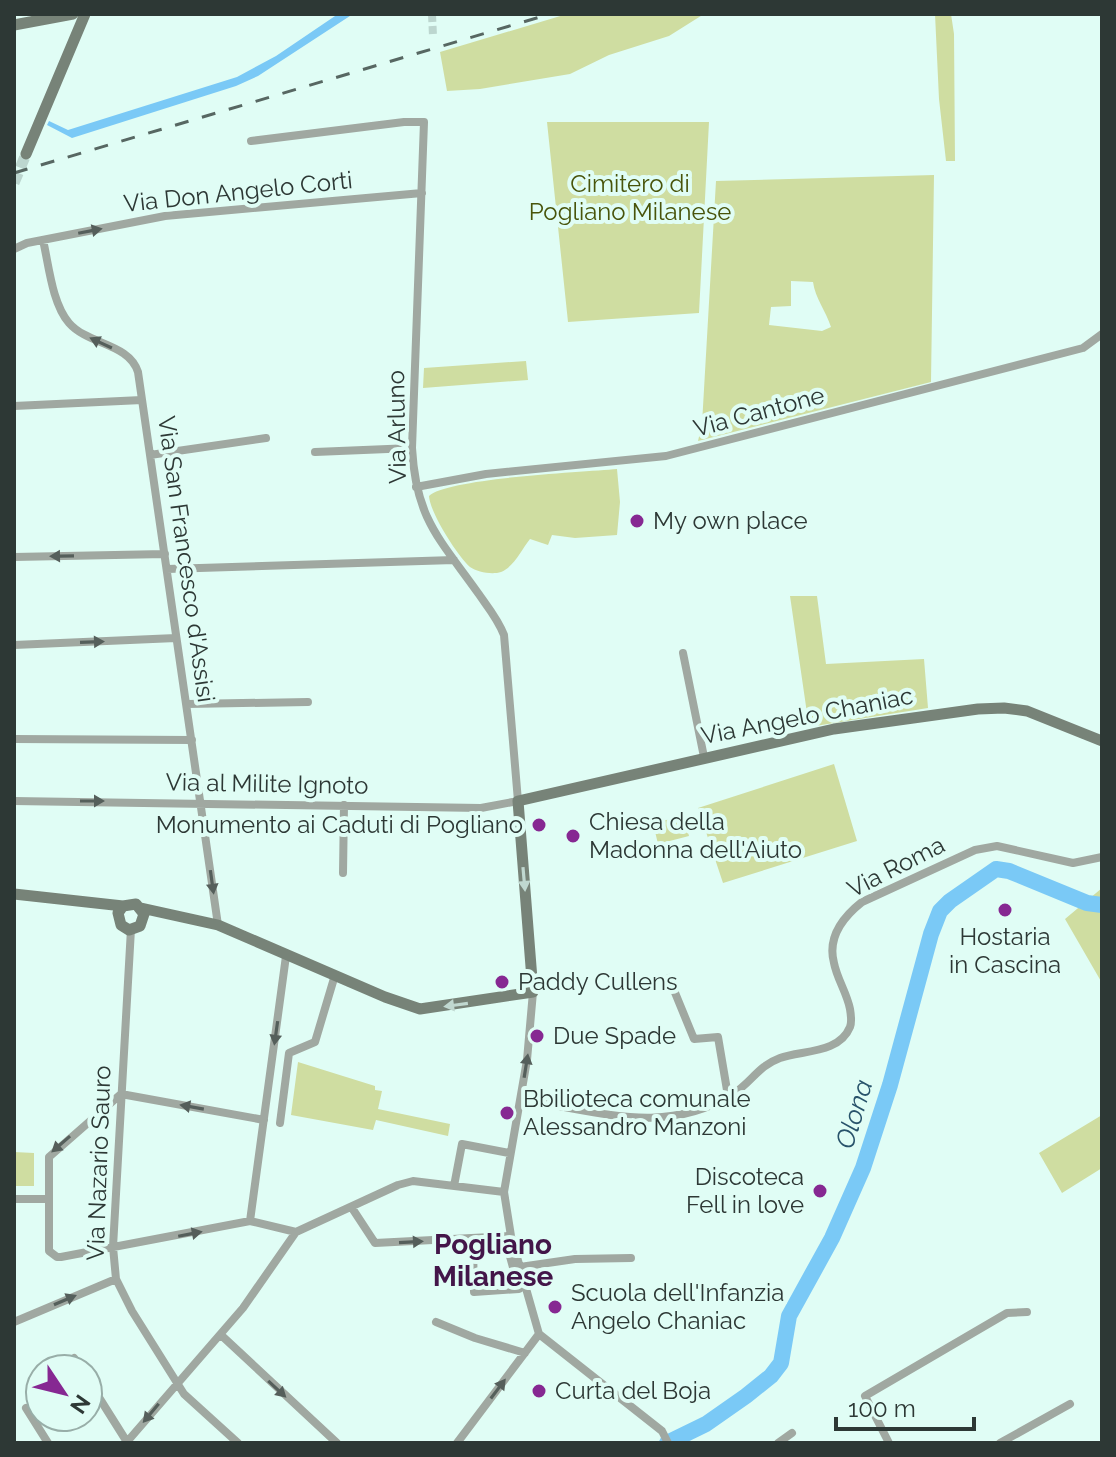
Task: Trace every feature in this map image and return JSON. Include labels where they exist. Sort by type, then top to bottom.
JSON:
[{"type":"street","points":[[14,25],[73,14]]},
{"type":"street","points":[[26,154],[85,14]]},
{"type":"street","name":"Via Arluno","points":[[251,141],[424,122],[412,448],[416,487],[428,523],[504,635],[518,801]]},
{"type":"street","name":"Via Don Angelo Corti","points":[[15,248],[165,216],[422,193]]},
{"type":"street","name":"Via San Francesco d'Assisi","points":[[43,240],[59,303],[66,318],[82,333],[132,359],[138,372],[218,925]]},
{"type":"street","name":"Via Cantone","points":[[416,487],[486,474],[666,456],[1083,348],[1102,334]]},
{"type":"street","points":[[14,406],[142,400]]},
{"type":"street","points":[[150,455],[266,438]]},
{"type":"street","points":[[315,452],[412,448]]},
{"type":"street","points":[[14,557],[165,554]]},
{"type":"street","points":[[167,569],[454,560]]},
{"type":"street","points":[[14,645],[176,638]]},
{"type":"street","points":[[683,653],[704,757]]},
{"type":"street","points":[[187,704],[308,702]]},
{"type":"street","name":"Via Angelo Chaniac","points":[[518,801],[834,729],[993,708],[1027,711],[1102,741]]},
{"type":"street","points":[[14,739],[192,740]]},
{"type":"street","name":"Via al Milite Ignoto","points":[[14,801],[481,808],[518,801]]},
{"type":"street","points":[[509,1239],[473,1247],[474,1292],[519,1289],[504,1192],[527,1060],[533,992],[518,801]]},
{"type":"street","points":[[343,873],[344,805]]},
{"type":"street","name":"Via Roma","points":[[520,1100],[611,1117],[641,1119],[669,1118],[728,1096],[770,1062],[842,1039],[850,1027],[849,1002],[833,962],[833,944],[837,927],[846,914],[862,902],[975,850],[997,846],[1073,863],[1102,857]]},
{"type":"street","points":[[14,894],[91,903],[121,910],[131,903],[218,925],[286,956],[420,1009],[533,992]]},
{"type":"street","points":[[134,929],[144,914],[141,908]]},
{"type":"street","points":[[121,910],[121,925],[134,929]]},
{"type":"street","points":[[134,929],[151,918],[171,915]]},
{"type":"street","name":"Via Nazario Sauro","points":[[134,929],[113,1247],[116,1279],[132,1311],[184,1394],[238,1443]]},
{"type":"street","points":[[250,1221],[286,956]]},
{"type":"street","points":[[280,1123],[289,1053],[315,1042],[335,975]]},
{"type":"street","points":[[669,978],[694,1039],[718,1037],[728,1096]]},
{"type":"street","points":[[264,1120],[121,1094],[51,1154],[48,1247],[52,1255],[61,1257],[250,1221],[296,1232]]},
{"type":"street","points":[[454,1186],[462,1144],[509,1153]]},
{"type":"street","points":[[104,1407],[126,1443],[243,1308],[296,1232],[413,1181],[504,1192]]},
{"type":"street","points":[[14,1199],[48,1199]]},
{"type":"street","points":[[352,1208],[375,1243],[509,1239]]},
{"type":"street","points":[[509,1239],[539,1334],[662,1431],[668,1443]]},
{"type":"street","points":[[520,1267],[575,1259],[631,1258]]},
{"type":"street","points":[[14,1322],[116,1279]]},
{"type":"street","points":[[889,1443],[865,1396],[1007,1313],[1027,1312]]},
{"type":"street","points":[[436,1322],[525,1353]]},
{"type":"street","points":[[457,1443],[539,1334]]},
{"type":"street","points":[[221,1335],[337,1443]]},
{"type":"street","points":[[1000,1443],[1070,1404]]},
{"type":"street","points":[[778,1443],[792,1433]]},
{"type":"green space","points":[[567,14],[704,14],[669,36],[609,55],[570,74],[480,89],[447,91],[440,52]]},
{"type":"green space","points":[[935,14],[951,14],[954,34],[955,161],[946,161]]},
{"type":"green space","name":"Cimitero di Pogliano Milanese","points":[[547,122],[709,122],[699,313],[568,322]]},
{"type":"green space","points":[[934,175],[931,382],[698,441],[702,424],[716,181]],"holes":[[[791,281],[813,282],[831,327],[822,331],[769,325],[771,307],[791,306]]]},
{"type":"green space","points":[[526,361],[528,380],[423,388],[424,368]]},
{"type":"green space","points":[[617,469],[620,502],[617,535],[575,538],[552,535],[548,545],[530,539],[509,567],[497,573],[470,567],[439,523],[429,496],[441,490],[488,480]]},
{"type":"green space","points":[[790,596],[817,596],[826,664],[924,659],[928,708],[809,727]]},
{"type":"green space","points":[[834,764],[857,841],[723,883],[698,808]]},
{"type":"green space","points":[[684,816],[689,836],[658,844],[653,823]]},
{"type":"green space","points":[[1102,888],[1102,983],[1065,919]]},
{"type":"green space","points":[[298,1062],[375,1086],[375,1090],[382,1091],[378,1109],[450,1124],[448,1136],[376,1120],[373,1130],[291,1115]]},
{"type":"green space","points":[[1102,1115],[1102,1168],[1062,1193],[1039,1153]]},
{"type":"green space","points":[[14,1152],[34,1153],[34,1186],[14,1186]]},
{"type":"water","points":[[338,14],[353,14],[258,76],[236,86],[72,138],[47,125],[49,121],[68,130],[237,77],[276,56]]},
{"type":"waterway","name":"Olona","points":[[667,1443],[706,1424],[746,1396],[771,1376],[781,1363],[789,1316],[832,1238],[863,1168],[940,911],[996,869],[1009,871],[1087,903],[1102,905]]},
{"type":"tunnel","points":[[432,14],[433,36]]},
{"type":"tunnel","points":[[14,183],[26,154]]},
{"type":"railway","points":[[14,173],[550,14]]},
{"type":"place","name":"My own place","points":[[637,521]]},
{"type":"place","name":"Monumento ai Caduti di Pogliano","points":[[539,825]]},
{"type":"place","name":"Chiesa della Madonna dell'Aiuto","points":[[573,836]]},
{"type":"place","name":"Hostaria in Cascina","points":[[1005,910]]},
{"type":"place","name":"Paddy Cullens","points":[[502,982]]},
{"type":"place","name":"Due Spade","points":[[537,1036]]},
{"type":"place","name":"Bbilioteca comunale Alessandro Manzoni","points":[[507,1113]]},
{"type":"place","name":"Discoteca Fell in love","points":[[820,1191]]},
{"type":"place","name":"Scuola dell'Infanzia Angelo Chaniac","points":[[555,1307]]},
{"type":"place","name":"Curta del Boja","points":[[539,1391]]},
{"type":"district","name":"Pogliano Milanese","points":[[493,1260]]}]
